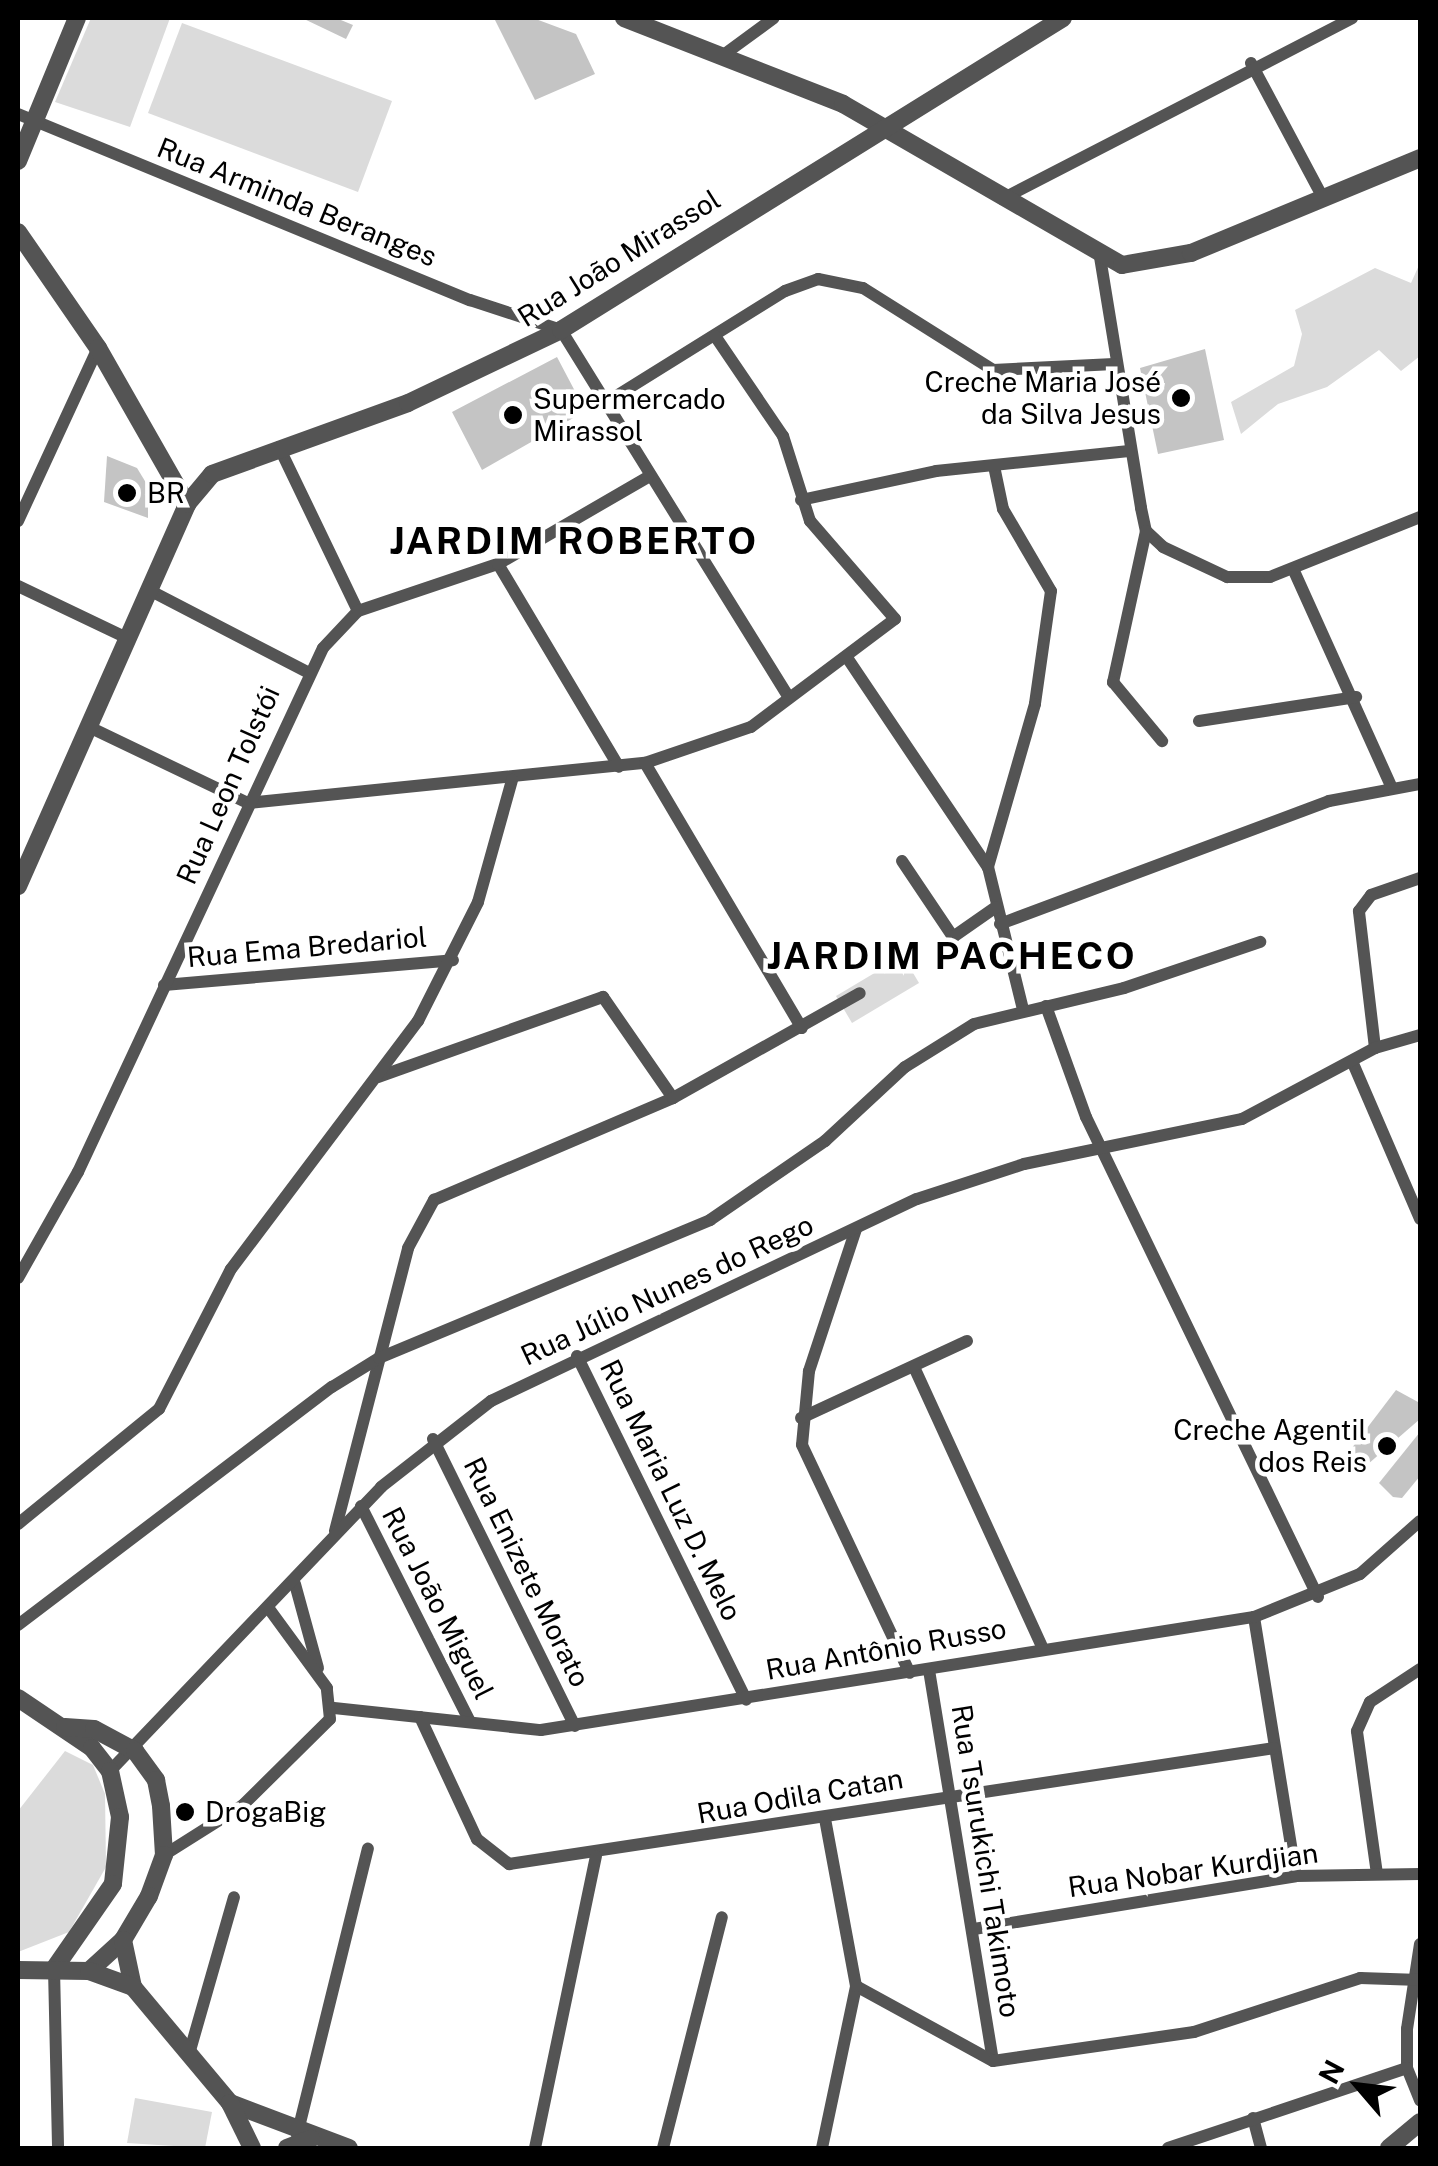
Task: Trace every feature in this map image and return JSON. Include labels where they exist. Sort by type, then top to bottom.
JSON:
[{"type":"street","points":[[18,160],[26,118],[77,18]]},
{"type":"street","points":[[624,18],[883,125],[1100,257],[1156,264],[1324,200],[1420,158]]},
{"type":"street","points":[[722,56],[774,18]]},
{"type":"street","name":"Rua João Mirassol","points":[[187,504],[229,463],[408,403],[561,330],[883,125],[1063,18]]},
{"type":"street","points":[[1002,199],[1251,63],[1352,18]]},
{"type":"street","points":[[1251,63],[1324,200]]},
{"type":"street","name":"Rua Arminda Beranges","points":[[26,118],[481,305],[561,330]]},
{"type":"street","points":[[18,232],[98,348],[187,504],[18,886]]},
{"type":"street","points":[[1100,257],[1114,364],[1146,531],[1113,682],[1162,741]]},
{"type":"street","points":[[605,402],[785,291],[830,279],[862,288],[992,370],[1114,364]]},
{"type":"street","points":[[561,330],[648,477],[794,695]]},
{"type":"street","points":[[87,726],[248,804],[619,767],[734,736],[890,628],[895,614],[810,521],[783,436],[715,336]]},
{"type":"street","points":[[18,522],[98,348]]},
{"type":"street","points":[[280,447],[358,611],[498,564],[648,477]]},
{"type":"street","points":[[801,500],[994,466],[1129,451]]},
{"type":"street","points":[[988,867],[1035,704],[1050,610],[1044,568],[1003,509],[994,466]]},
{"type":"street","points":[[1146,531],[1227,577],[1294,572],[1420,517]]},
{"type":"street","points":[[498,564],[619,767]]},
{"type":"street","points":[[1294,572],[1356,697],[1392,788]]},
{"type":"street","points":[[18,586],[127,638]]},
{"type":"street","points":[[149,590],[307,672]]},
{"type":"street","name":"Rua Leon Tolstói","points":[[18,1278],[42,1244],[307,672],[358,611]]},
{"type":"street","points":[[848,659],[988,867],[1022,1010]]},
{"type":"street","points":[[1199,721],[1356,697]]},
{"type":"street","points":[[645,763],[802,1028]]},
{"type":"street","points":[[18,1524],[159,1409],[231,1269],[376,1078],[453,960],[512,780]]},
{"type":"street","points":[[1000,924],[1317,806],[1420,784]]},
{"type":"street","points":[[902,861],[953,937],[996,907]]},
{"type":"street","points":[[1376,1048],[1360,910],[1371,895],[1420,878]]},
{"type":"street","points":[[18,1625],[272,1429],[379,1358],[710,1220],[825,1141],[936,1045],[1022,1010],[1260,942]]},
{"type":"street","name":"Rua Ema Bredariol","points":[[164,984],[453,960]]},
{"type":"street","points":[[333,1538],[408,1248],[434,1200],[673,1098],[860,993]]},
{"type":"street","points":[[376,1078],[603,997],[673,1098]]},
{"type":"street","points":[[1046,1006],[1102,1149],[1318,1597]]},
{"type":"street","name":"Rua Júlio Nunes do Rego","points":[[110,1771],[136,1751],[295,1584],[362,1506],[434,1439],[577,1356],[732,1293],[856,1229],[988,1174],[1242,1119],[1376,1048],[1420,1034]]},
{"type":"street","points":[[1352,1060],[1420,1219]]},
{"type":"street","points":[[856,1229],[801,1418],[808,1470],[910,1673]]},
{"type":"street","points":[[801,1418],[967,1341]]},
{"type":"street","name":"Rua Maria Luz D. Melo","points":[[577,1356],[746,1700]]},
{"type":"street","points":[[914,1366],[1041,1645]]},
{"type":"street","name":"Rua Enizete Morato","points":[[434,1439],[575,1726]]},
{"type":"street","name":"Rua João Miguel","points":[[362,1506],[470,1722]]},
{"type":"street","name":"Rua Antônio Russo","points":[[334,1708],[470,1722],[575,1726],[929,1670],[1041,1645],[1254,1616],[1318,1597],[1379,1560],[1420,1521]]},
{"type":"street","points":[[89,1970],[123,1940],[164,1855],[276,1777],[324,1732],[334,1708],[320,1676],[295,1584]]},
{"type":"street","points":[[270,1610],[320,1676]]},
{"type":"street","points":[[1254,1616],[1296,1876]]},
{"type":"street","name":"Rua Tsurukichi Takimoto","points":[[929,1670],[954,1794],[993,2061]]},
{"type":"street","points":[[1378,1874],[1357,1731],[1370,1702],[1420,1670]]},
{"type":"street","points":[[18,1698],[64,1727],[110,1771],[120,1817],[113,1884],[54,1969],[58,2148]]},
{"type":"street","name":"Rua Odila Catan","points":[[420,1716],[492,1857],[530,1864],[954,1794],[1274,1748]]},
{"type":"street","points":[[64,1727],[94,1729],[136,1751],[156,1780],[164,1855]]},
{"type":"street","points":[[822,2148],[856,1986],[826,1818]]},
{"type":"street","points":[[298,2141],[368,1849]]},
{"type":"street","points":[[535,2148],[596,1856]]},
{"type":"street","name":"Rua Nobar Kurdjian","points":[[974,1930],[1296,1876],[1420,1874]]},
{"type":"street","points":[[189,2054],[234,1896]]},
{"type":"street","points":[[663,2148],[722,1916]]},
{"type":"street","points":[[123,1940],[134,1987],[230,2103],[252,2148]]},
{"type":"street","points":[[1420,1944],[1407,2068],[1420,2100]]},
{"type":"street","points":[[18,1970],[89,1970],[134,1987]]},
{"type":"street","points":[[856,1986],[993,2061],[1194,2032],[1360,1978],[1416,1979]]},
{"type":"street","points":[[1168,2148],[1407,2068]]},
{"type":"street","points":[[230,2103],[298,2141],[350,2148]]},
{"type":"street","points":[[1253,2118],[1260,2148]]},
{"type":"street","points":[[1390,2148],[1420,2122]]},
{"type":"shaded area","points":[[91,18],[170,18],[130,127],[55,102]]},
{"type":"shaded area","points":[[182,23],[392,101],[358,192],[148,113]]},
{"type":"shaded area","points":[[1420,263],[1420,356],[1401,371],[1379,350],[1327,387],[1278,404],[1241,434],[1231,402],[1294,366],[1302,334],[1295,310],[1375,268],[1411,283]]},
{"type":"shaded area","points":[[903,956],[919,983],[852,1023],[836,996]]},
{"type":"shaded area","points":[[65,1751],[93,1765],[105,1794],[106,1867],[69,1932],[18,1952],[18,1811]]},
{"type":"shaded area","points":[[135,2098],[212,2112],[205,2148],[127,2143]]},
{"type":"building","points":[[302,18],[336,18],[353,25],[346,39]]},
{"type":"building","points":[[494,18],[533,18],[576,34],[595,74],[535,100]]},
{"type":"building","name":"Creche Maria José da Silva Jesus","points":[[1205,349],[1224,440],[1158,454],[1140,368]]},
{"type":"building","name":"Supermercado Mirassol","points":[[557,357],[577,395],[568,400],[575,417],[482,470],[452,412]]},
{"type":"building","name":"BR","points":[[107,456],[137,468],[148,486],[148,518],[104,502]]},
{"type":"building","points":[[1396,1390],[1418,1402],[1420,1419],[1360,1471],[1345,1457]]},
{"type":"building","points":[[1420,1432],[1420,1476],[1402,1498],[1393,1497],[1379,1483]]},
{"type":"place","name":"Creche Maria José da Silva Jesus","points":[[1181,398]]},
{"type":"place","name":"Supermercado Mirassol","points":[[513,415]]},
{"type":"place","name":"BR","points":[[127,493]]},
{"type":"place","name":"Creche Agentil dos Reis","points":[[1387,1446]]},
{"type":"place","name":"DrogaBig","points":[[185,1812]]},
{"type":"district","name":"JARDIM ROBERTO","points":[[574,541]]},
{"type":"district","name":"JARDIM PACHECO","points":[[952,956]]}]
